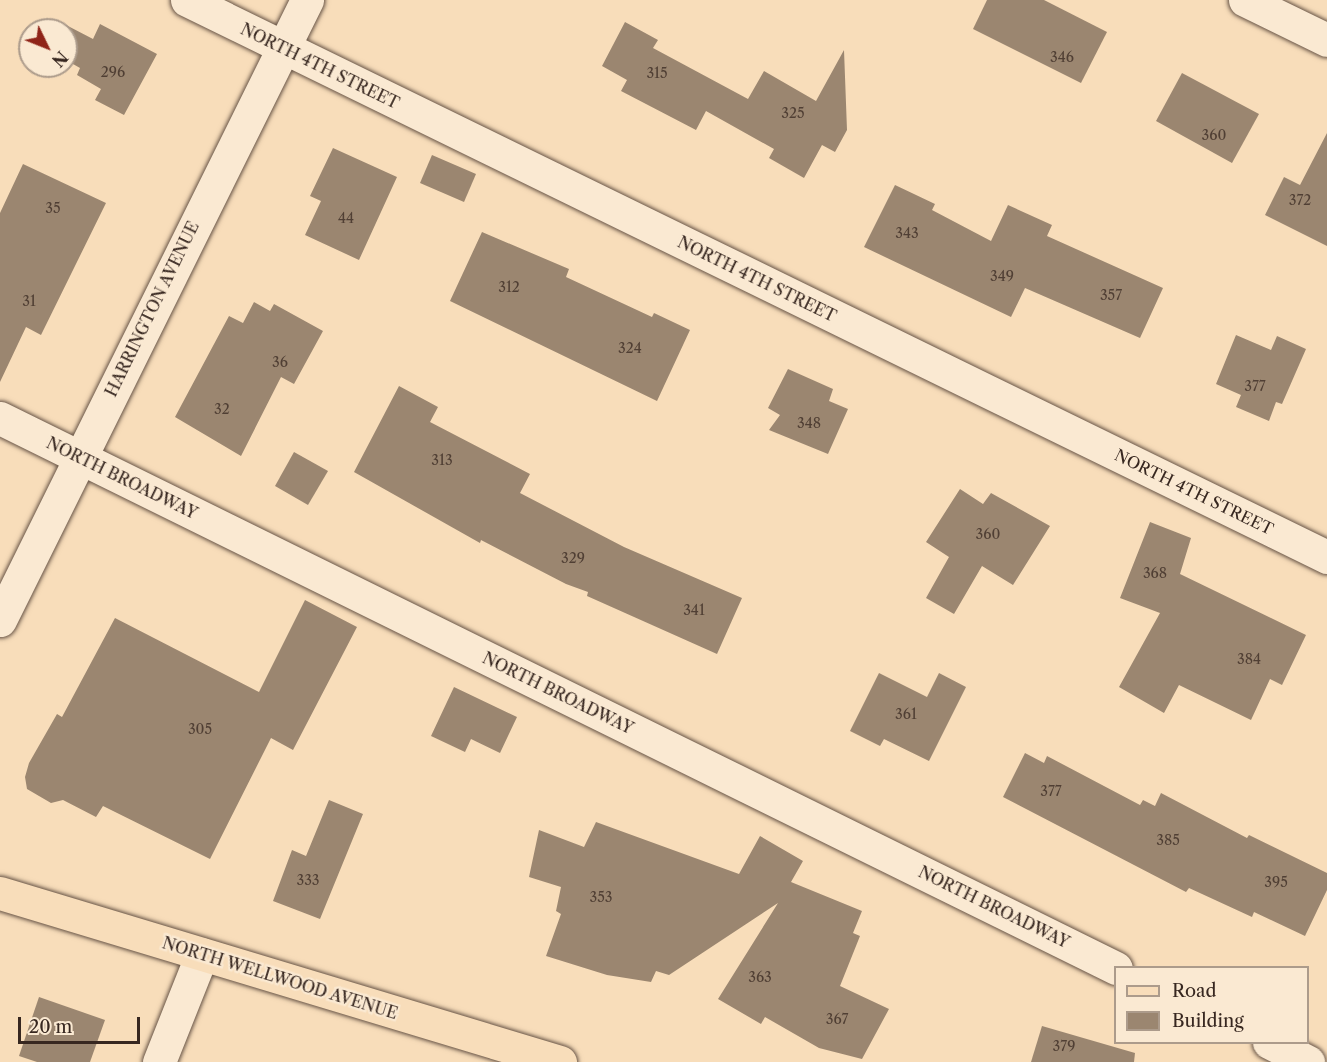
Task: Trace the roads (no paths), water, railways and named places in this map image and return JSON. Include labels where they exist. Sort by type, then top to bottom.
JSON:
[{"type":"main road","name":"NORTH WELLWOOD AVENUE","points":[[0,893],[560,1062]]},
{"type":"street","name":"NORTH 4TH STREET","points":[[187,0],[1327,557]]},
{"type":"street","name":"HARRINGTON AVENUE","points":[[0,620],[307,0]]},
{"type":"street","points":[[1245,0],[1327,40]]},
{"type":"street","name":"NORTH BROADWAY","points":[[0,418],[79,459],[1114,967]]},
{"type":"street","points":[[159,1062],[202,954]]},
{"type":"street","points":[[1273,1044],[1308,1062]]}]
